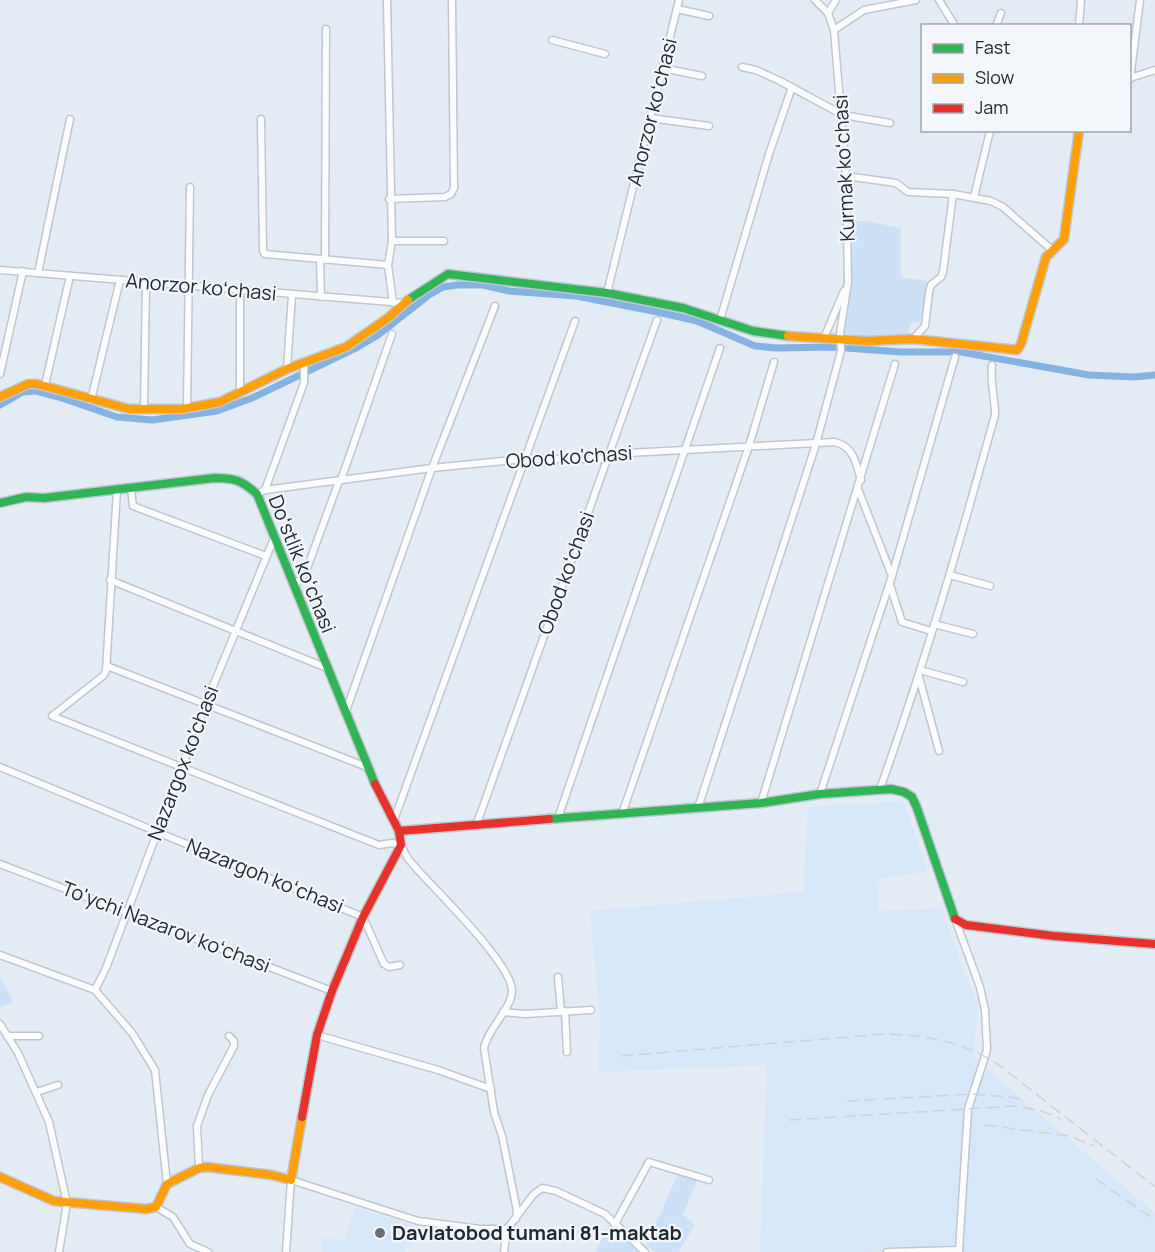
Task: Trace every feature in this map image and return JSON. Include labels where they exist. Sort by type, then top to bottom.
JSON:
[{"type":"street","points":[[387,0],[389,199],[392,241],[388,264],[393,303]]},
{"type":"street","points":[[389,199],[445,197],[451,194],[454,188],[452,0]]},
{"type":"street","name":"Anorzor koʻchasi","points":[[607,293],[679,0]]},
{"type":"street","points":[[815,0],[828,13],[836,0]]},
{"type":"street","points":[[834,30],[864,10],[916,0]]},
{"type":"street","points":[[939,0],[954,24]]},
{"type":"street","points":[[1079,24],[1081,0]]},
{"type":"street","points":[[1131,70],[1140,0]]},
{"type":"street","points":[[677,9],[709,16]]},
{"type":"street","name":"Kurmak koʻchasi","points":[[828,13],[834,30],[843,115],[846,176],[848,282],[841,344]]},
{"type":"street","points":[[997,24],[1001,13]]},
{"type":"street","points":[[321,297],[326,29]]},
{"type":"street","points":[[552,40],[606,54]]},
{"type":"street","points":[[742,67],[756,70],[792,87],[843,115],[890,123]]},
{"type":"street","points":[[662,68],[702,76]]},
{"type":"street","points":[[1131,78],[1155,70]]},
{"type":"street","points":[[720,320],[769,154],[792,87]]},
{"type":"street","points":[[650,118],[709,126]]},
{"type":"street","points":[[38,273],[70,119]]},
{"type":"street","points":[[261,119],[263,251],[268,255],[388,264]]},
{"type":"street","points":[[974,197],[990,132]]},
{"type":"street","points":[[0,397],[28,384],[45,385],[129,409],[187,408],[220,402],[287,369],[346,347],[388,318],[403,303],[448,274],[607,293],[683,308],[753,332],[824,338],[841,344],[913,339],[1017,350],[1021,344],[1046,257],[1060,246],[1064,239],[1079,132]]},
{"type":"street","points":[[846,176],[896,183],[908,192],[974,197],[1003,207],[1052,250]]},
{"type":"street","points":[[187,408],[190,187]]},
{"type":"street","points":[[913,339],[925,326],[931,285],[941,277],[943,272],[953,194]]},
{"type":"street","points":[[392,241],[444,241]]},
{"type":"street","name":"Anorzor koʻchasi","points":[[0,270],[403,303]]},
{"type":"street","points":[[0,374],[22,271]]},
{"type":"street","points":[[45,385],[70,276]]},
{"type":"street","points":[[91,400],[120,280]]},
{"type":"street","points":[[144,409],[147,282]]},
{"type":"street","points":[[824,338],[848,282]]},
{"type":"street","points":[[240,290],[240,391]]},
{"type":"street","points":[[287,369],[292,295]]},
{"type":"street","points":[[346,711],[432,468],[495,306]]},
{"type":"street","name":"Obod koʻchasi","points":[[476,826],[657,320]]},
{"type":"street","points":[[393,820],[575,321]]},
{"type":"street","points":[[295,585],[305,574],[392,334]]},
{"type":"street","points":[[698,808],[816,444],[841,344]]},
{"type":"street","points":[[558,818],[720,348]]},
{"type":"street","points":[[820,794],[890,584],[955,357]]},
{"type":"street","points":[[622,814],[749,446],[774,362]]},
{"type":"street","points":[[261,492],[306,379],[304,363]]},
{"type":"street","points":[[761,803],[895,364]]},
{"type":"street","points":[[880,789],[920,673],[995,415],[992,365]]},
{"type":"street","name":"Obod ko'chasi","points":[[261,492],[432,468],[524,459],[600,459],[609,454],[835,442],[843,444],[853,456],[861,480]]},
{"type":"street","name":"Doʻstlik koʻchasi","points":[[0,502],[26,497],[44,498],[214,478],[233,478],[261,492],[275,536],[367,767],[399,831]]},
{"type":"street","points":[[858,488],[892,576]]},
{"type":"street","points":[[131,489],[133,506],[266,555]]},
{"type":"street","points":[[117,490],[110,580],[107,666],[103,676],[52,716],[379,845],[392,843],[401,845]]},
{"type":"street","name":"Nazargox ko'chasi","points":[[95,990],[106,968],[206,703],[275,536]]},
{"type":"street","points":[[950,575],[990,586]]},
{"type":"street","points":[[110,580],[327,668]]},
{"type":"street","points":[[890,584],[902,622],[931,631]]},
{"type":"street","points":[[934,624],[973,634]]},
{"type":"street","points":[[107,666],[367,767]]},
{"type":"street","points":[[920,673],[963,682]]},
{"type":"street","points":[[920,673],[939,751]]},
{"type":"street","name":"Nazargoh koʻchasi","points":[[0,767],[363,916]]},
{"type":"street","points":[[516,1219],[517,1211],[502,1136],[494,1112],[484,1048],[486,1039],[503,1012],[512,991],[502,968],[460,915],[409,860],[401,845],[399,831],[761,803],[820,794],[880,789],[897,790],[912,797],[917,808],[981,987],[985,1010],[987,1050],[968,1108],[959,1251],[887,1252]]},
{"type":"street","points":[[286,1252],[291,1180],[317,1035],[332,991],[363,916],[401,845]]},
{"type":"street","name":"To'ychi Nazarov koʻchasi","points":[[0,864],[332,991]]},
{"type":"street","points":[[363,916],[384,964],[400,965]]},
{"type":"street","points":[[955,919],[966,925],[1155,944]]},
{"type":"street","points":[[0,955],[95,990],[132,1033],[155,1070],[167,1184],[156,1207]]},
{"type":"street","points":[[558,977],[567,1052]]},
{"type":"street","points":[[503,1012],[525,1014],[591,1010]]},
{"type":"street","points":[[0,1024],[37,1092],[49,1122],[67,1203],[59,1252]]},
{"type":"street","points":[[4,1035],[39,1036]]},
{"type":"street","points":[[317,1035],[438,1070],[491,1089]]},
{"type":"street","points":[[199,1168],[198,1125],[207,1095],[234,1046],[234,1041],[229,1036]]},
{"type":"street","points":[[37,1092],[58,1085]]},
{"type":"street","points":[[615,1224],[649,1162],[709,1180]]},
{"type":"street","points":[[167,1184],[199,1168],[207,1167],[272,1175],[418,1221],[480,1229],[507,1229]]},
{"type":"street","points":[[0,1177],[54,1201],[146,1209],[156,1207],[173,1217],[190,1244],[208,1252]]},
{"type":"street","points":[[504,1252],[507,1229],[538,1189],[545,1188],[605,1214],[645,1252]]},
{"type":"shaded area","points":[[852,221],[866,221],[901,228],[901,277],[927,281],[925,322],[910,323],[909,335],[861,337],[844,333],[850,285]]},
{"type":"shaded area","points":[[904,801],[927,871],[880,879],[877,911],[941,909],[978,1008],[973,1057],[1155,1213],[1155,1252],[948,1252],[948,1247],[860,1252],[760,1252],[767,1065],[598,1072],[600,1018],[590,911],[803,892],[808,807]]},
{"type":"shaded area","points":[[0,977],[14,1002],[0,1007]]},
{"type":"shaded area","points":[[678,1173],[698,1178],[683,1215],[695,1225],[678,1252],[655,1252],[647,1245]]},
{"type":"shaded area","name":"Davlatobod tumani 81-maktab","points":[[355,1207],[409,1224],[415,1229],[410,1248],[406,1247],[405,1252],[322,1252],[322,1237],[345,1241]]},
{"type":"shaded area","points":[[610,1224],[641,1252],[595,1252]]},
{"type":"waterway","points":[[0,405],[23,392],[36,391],[117,417],[152,420],[217,411],[252,398],[356,348],[378,335],[429,295],[443,287],[457,285],[483,285],[509,291],[576,296],[658,312],[697,321],[755,346],[961,352],[1089,375],[1134,377],[1155,375]]},
{"type":"railway","points":[[621,1056],[885,1034],[945,1041],[959,1045],[999,1065],[1155,1187]]},
{"type":"railway","points":[[847,1101],[972,1094],[1026,1100]]},
{"type":"railway","points":[[789,1120],[1013,1106],[1039,1110],[1061,1119]]},
{"type":"railway","points":[[985,1125],[1069,1136],[1094,1146]]},
{"type":"railway","points":[[1096,1179],[1155,1220]]},
{"type":"traffic: fast","points":[[408,300],[448,274],[607,293],[683,308],[753,331],[788,336]]},
{"type":"traffic: fast","points":[[0,503],[26,497],[44,498],[214,478],[233,479],[257,494],[375,784]]},
{"type":"traffic: fast","points":[[549,819],[761,803],[820,794],[891,789],[904,792],[912,797],[917,808],[955,919]]},
{"type":"traffic: slow","points":[[788,336],[866,341],[913,339],[1017,350],[1021,344],[1046,257],[1064,239],[1079,132]]},
{"type":"traffic: slow","points":[[0,397],[28,384],[37,384],[129,409],[182,409],[220,402],[287,369],[346,347],[388,318],[408,300]]},
{"type":"traffic: slow","points":[[0,1177],[54,1201],[146,1209],[156,1207],[167,1184],[199,1168],[272,1175],[291,1180],[302,1117]]},
{"type":"traffic: jam","points":[[375,784],[399,831],[549,819]]},
{"type":"traffic: jam","points":[[302,1117],[317,1035],[332,991],[363,917],[401,845],[399,831]]},
{"type":"traffic: jam","points":[[955,919],[966,925],[1054,936],[1155,944]]},
{"type":"place","name":"Davlatobod tumani 81-maktab","points":[[380,1233]]}]
